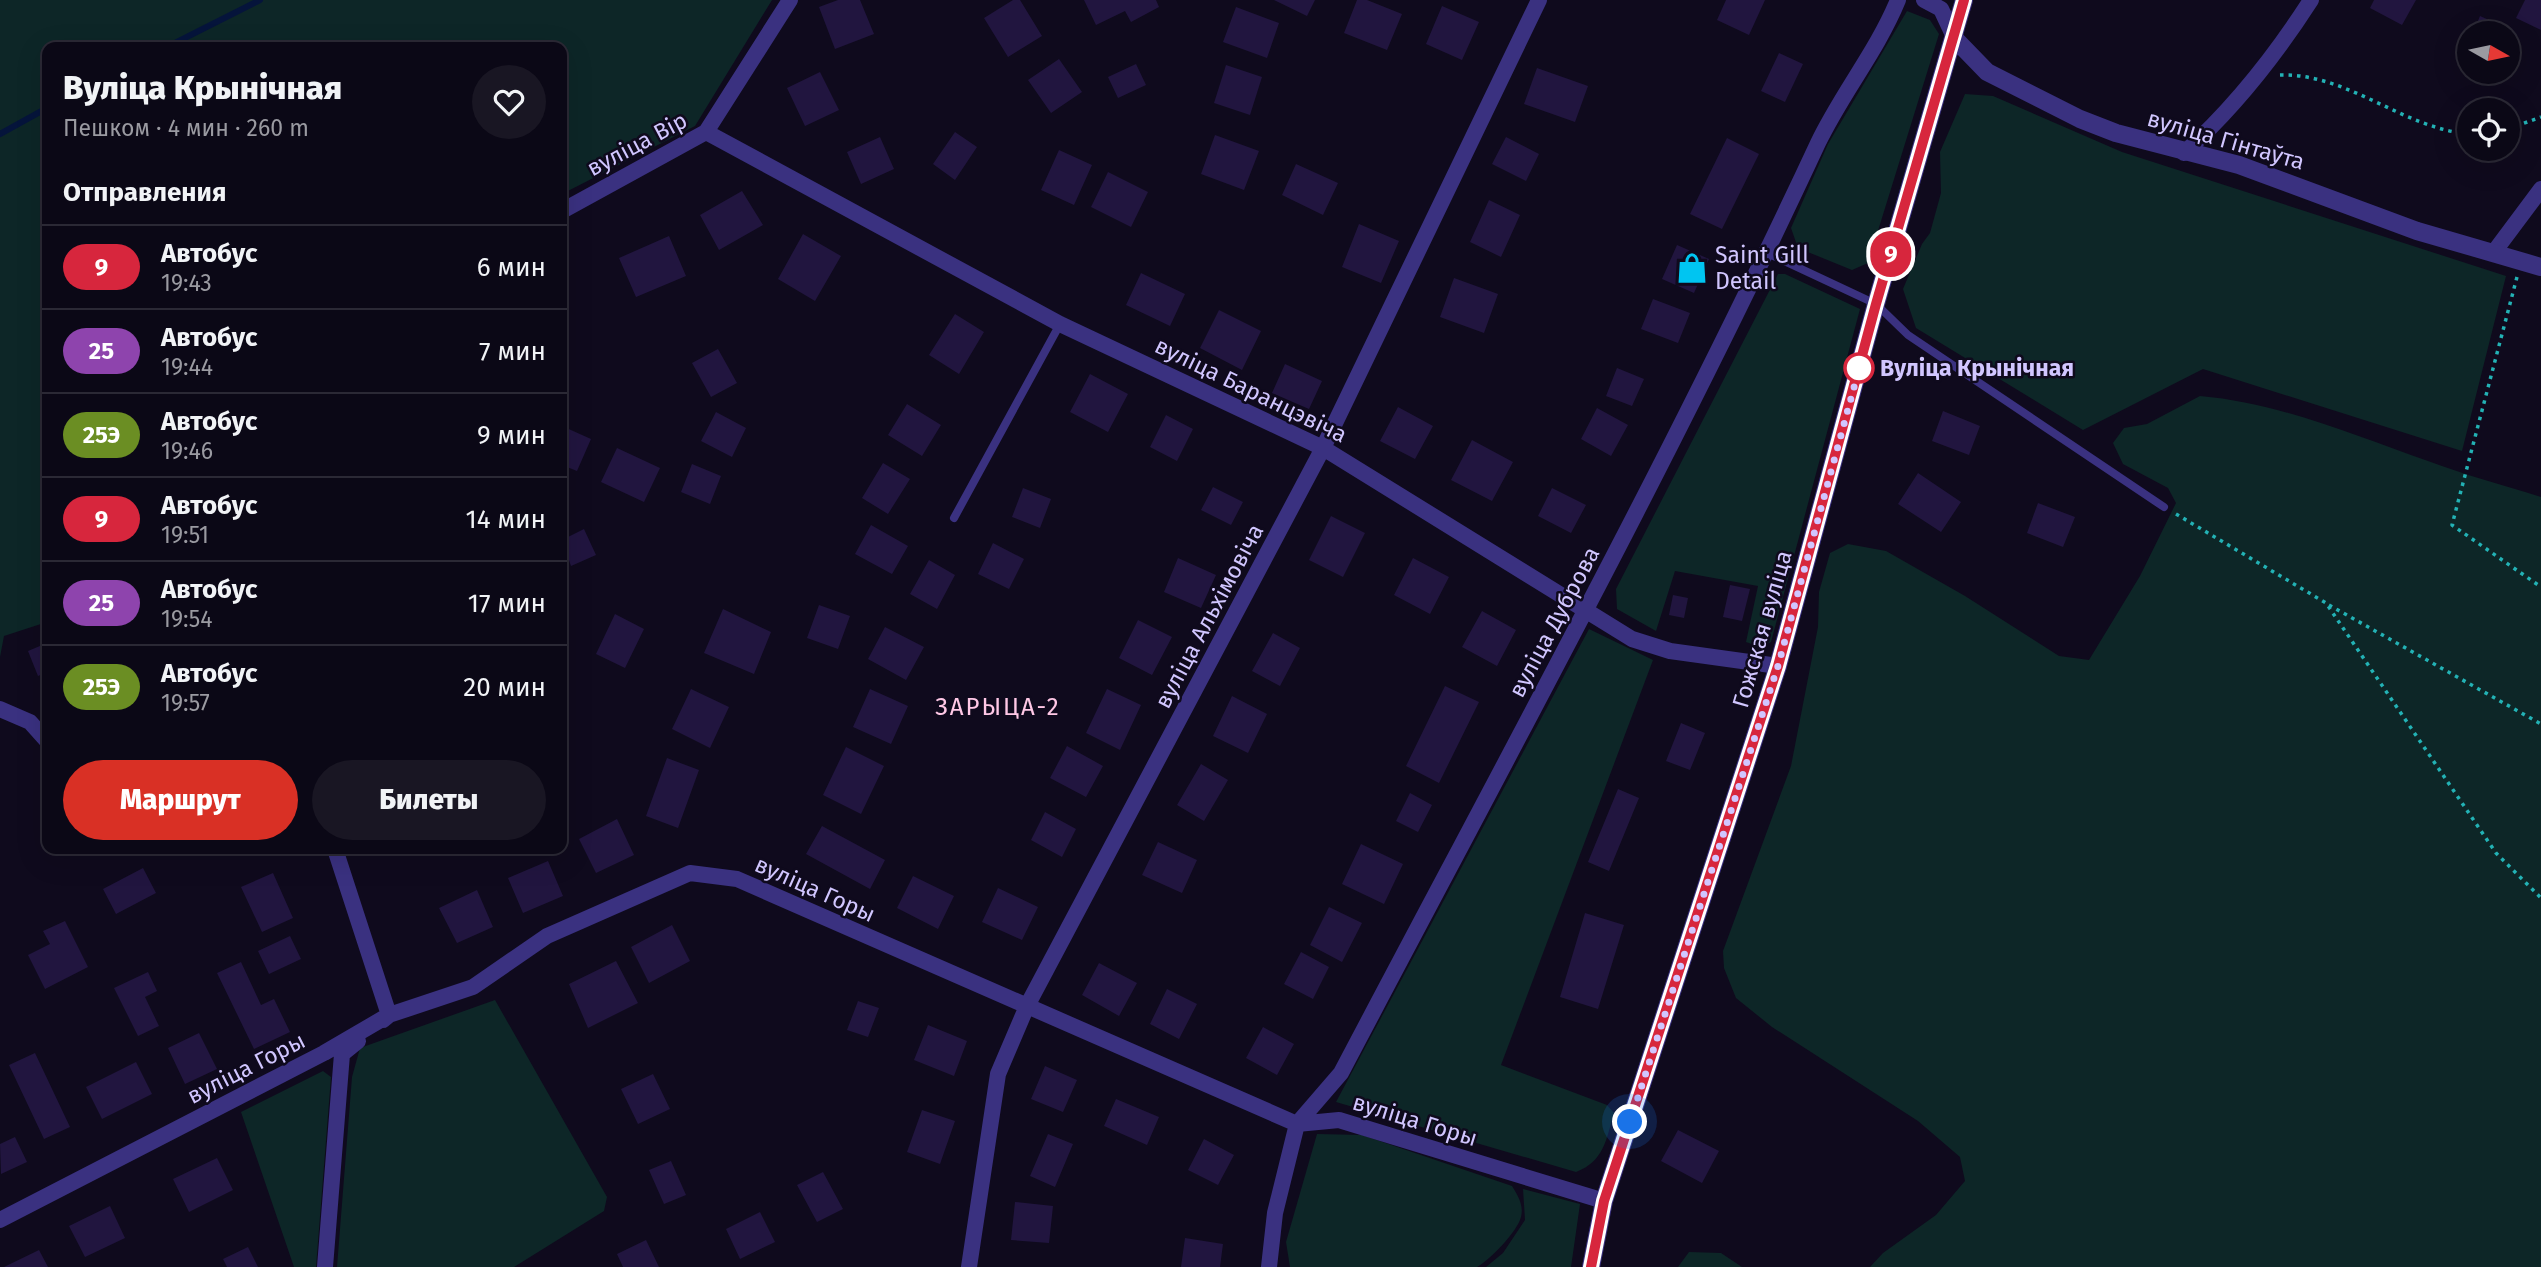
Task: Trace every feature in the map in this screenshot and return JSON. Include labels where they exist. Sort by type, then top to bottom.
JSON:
[{"type":"street","name":"вуліца Вір","points":[[567,208],[706,132],[789,0]]},
{"type":"street","name":"вуліца Альхімовіча","points":[[969,1267],[998,1074],[1027,1006],[1323,448],[1539,0]]},
{"type":"street","name":"вуліца Дуброва","points":[[1269,1267],[1275,1213],[1297,1124],[1341,1073],[1587,612],[1767,253],[1828,124],[1885,31],[1898,0]]},
{"type":"street","points":[[1924,0],[1941,9],[1955,39]]},
{"type":"street","name":"Гожская вуліца","points":[[1591,1267],[1604,1201],[1778,666],[1876,304],[1955,39],[1964,0]]},
{"type":"street","points":[[2184,153],[2217,123],[2257,75],[2311,0]]},
{"type":"street","name":"вуліца Гінтаўта","points":[[1955,39],[1987,72],[2080,119],[2184,153],[2239,165],[2417,231],[2541,267]]},
{"type":"street","name":"вуліца Баранцэвіча","points":[[706,132],[1060,324],[1323,448],[1632,639],[1670,651],[1778,666]]},
{"type":"street","points":[[2494,252],[2541,188]]},
{"type":"street","points":[[0,709],[30,722],[42,735]]},
{"type":"street","points":[[325,1267],[342,1054],[389,1015],[337,854]]},
{"type":"street","name":"вуліца Горы","points":[[0,1220],[312,1059],[389,1015],[473,987],[547,936],[690,873],[737,879],[1297,1124],[1339,1120],[1604,1201]]},
{"type":"lane","points":[[1767,253],[1876,304],[1908,335],[2164,507]]},
{"type":"lane","points":[[954,518],[1060,324]]},
{"type":"path","points":[[2257,75],[2294,74],[2320,78],[2429,124],[2457,131]]},
{"type":"path","points":[[2520,125],[2541,117]]},
{"type":"path","points":[[2521,263],[2452,525],[2541,587]]},
{"type":"path","points":[[2164,507],[2326,603],[2541,724]]},
{"type":"path","points":[[2326,603],[2496,853],[2541,898]]},
{"type":"green space","points":[[0,0],[772,0],[695,126],[567,191],[567,42],[42,42],[42,624],[4,636],[0,657]]},
{"type":"green space","points":[[1907,11],[1930,20],[1939,34],[1868,263],[1852,270],[1798,248],[1791,228],[1828,144]]},
{"type":"green space","points":[[1965,94],[1993,96],[2122,152],[2506,276],[2462,451],[2203,369],[2083,430],[1916,328],[1903,289],[1922,244],[1930,233],[1941,193],[1940,152]]},
{"type":"green space","points":[[1778,274],[1785,274],[1860,309],[1771,642],[1761,647],[1746,642],[1758,586],[1675,571],[1656,631],[1617,609],[1616,589]]},
{"type":"green space","points":[[2200,396],[2259,405],[2288,413],[2456,471],[2541,497],[2541,1267],[1870,1267],[1883,1253],[1936,1215],[1965,1181],[1960,1157],[1918,1121],[1772,1027],[1736,998],[1724,968],[1723,951],[1791,766],[1818,627],[1819,592],[1830,553],[1848,544],[1886,551],[1965,596],[2059,656],[2089,660],[2140,576],[2176,503],[2168,488],[2123,464],[2113,443],[2124,428],[2147,424]]},
{"type":"green space","points":[[1589,629],[1653,660],[1501,1065],[1607,1105],[1614,1113],[1606,1141],[1598,1156],[1576,1172],[1336,1102]]},
{"type":"green space","points":[[495,1000],[607,1197],[604,1211],[514,1267],[337,1267],[352,1077],[360,1048]]},
{"type":"green space","points":[[323,1071],[331,1077],[316,1267],[294,1267],[241,1112]]},
{"type":"green space","points":[[1317,1134],[1362,1135],[1512,1186],[1521,1205],[1521,1217],[1502,1245],[1477,1267],[1290,1267],[1286,1242]]},
{"type":"green space","points":[[1523,1189],[1580,1204],[1571,1267],[1486,1267],[1503,1253],[1525,1220]]},
{"type":"green space","points":[[1689,1252],[1721,1253],[1742,1267],[1678,1267]]},
{"type":"building","points":[[838,0],[860,0],[874,34],[835,49],[819,7]]},
{"type":"building","points":[[1013,0],[1020,0],[1042,36],[1008,57],[984,18]]},
{"type":"building","points":[[1084,0],[1156,0],[1159,7],[1131,22],[1125,11],[1096,25]]},
{"type":"building","points":[[1274,0],[1315,0],[1307,16]]},
{"type":"building","points":[[1357,0],[1367,0],[1402,14],[1387,50],[1344,33]]},
{"type":"building","points":[[1726,0],[1765,0],[1749,35],[1717,20]]},
{"type":"building","points":[[2374,0],[2416,0],[2402,25],[2370,8]]},
{"type":"building","points":[[2525,0],[2541,0],[2541,30],[2516,18]]},
{"type":"building","points":[[1442,6],[1479,22],[1462,60],[1426,44]]},
{"type":"building","points":[[1236,7],[1279,23],[1267,58],[1223,42]]},
{"type":"building","points":[[2480,16],[2491,21],[2478,21]]},
{"type":"building","points":[[1779,53],[1803,64],[1785,102],[1761,91]]},
{"type":"building","points":[[1059,59],[1082,92],[1051,113],[1028,80]]},
{"type":"building","points":[[1136,64],[1146,85],[1118,98],[1108,77]]},
{"type":"building","points":[[1226,65],[1262,77],[1250,115],[1214,103]]},
{"type":"building","points":[[1537,68],[1588,86],[1575,122],[1524,104]]},
{"type":"building","points":[[820,72],[839,110],[805,126],[787,88]]},
{"type":"building","points":[[955,132],[977,147],[955,180],[933,164]]},
{"type":"building","points":[[1215,135],[1259,151],[1244,190],[1201,174]]},
{"type":"building","points":[[880,137],[894,169],[861,184],[847,152]]},
{"type":"building","points":[[1506,137],[1539,154],[1526,181],[1492,164]]},
{"type":"building","points":[[1727,138],[1759,154],[1722,229],[1690,214]]},
{"type":"building","points":[[1059,150],[1092,165],[1074,205],[1041,190]]},
{"type":"building","points":[[1296,164],[1338,183],[1323,215],[1282,195]]},
{"type":"building","points":[[1108,172],[1148,192],[1131,227],[1091,207]]},
{"type":"building","points":[[742,191],[763,225],[719,250],[700,215]]},
{"type":"building","points":[[1489,200],[1520,215],[1501,257],[1470,242]]},
{"type":"building","points":[[1359,224],[1399,241],[1381,283],[1342,267]]},
{"type":"building","points":[[803,234],[841,256],[815,301],[778,279]]},
{"type":"building","points":[[669,236],[686,276],[636,297],[619,258]]},
{"type":"building","points":[[1677,245],[1709,259],[1694,293],[1662,279]]},
{"type":"building","points":[[1141,273],[1185,294],[1170,326],[1126,305]]},
{"type":"building","points":[[1454,278],[1498,294],[1484,333],[1440,317]]},
{"type":"building","points":[[1653,299],[1690,313],[1678,343],[1641,329]]},
{"type":"building","points":[[1219,310],[1261,331],[1242,370],[1200,348]]},
{"type":"building","points":[[955,314],[984,332],[959,374],[929,355]]},
{"type":"building","points":[[718,349],[737,383],[711,397],[692,363]]},
{"type":"building","points":[[1285,364],[1322,381],[1309,409],[1272,393]]},
{"type":"building","points":[[1617,368],[1644,379],[1632,406],[1606,396]]},
{"type":"building","points":[[1090,374],[1128,394],[1108,432],[1070,412]]},
{"type":"building","points":[[907,404],[941,425],[922,456],[888,435]]},
{"type":"building","points":[[1398,407],[1433,426],[1415,459],[1380,441]]},
{"type":"building","points":[[1597,408],[1628,425],[1611,456],[1581,439]]},
{"type":"building","points":[[1943,411],[1980,426],[1969,455],[1932,441]]},
{"type":"building","points":[[716,412],[746,428],[732,457],[701,441]]},
{"type":"building","points":[[1166,415],[1193,429],[1177,461],[1150,447]]},
{"type":"building","points":[[567,428],[591,439],[577,471],[567,467]]},
{"type":"building","points":[[1472,440],[1513,462],[1492,501],[1451,480]]},
{"type":"building","points":[[617,448],[660,468],[644,502],[601,482]]},
{"type":"building","points":[[883,463],[910,479],[888,514],[862,498]]},
{"type":"building","points":[[692,464],[721,476],[710,504],[681,492]]},
{"type":"building","points":[[1918,473],[1961,502],[1941,532],[1898,504]]},
{"type":"building","points":[[1213,487],[1243,502],[1231,525],[1201,510]]},
{"type":"building","points":[[1023,488],[1051,499],[1040,528],[1012,517]]},
{"type":"building","points":[[1552,488],[1586,505],[1571,533],[1538,516]]},
{"type":"building","points":[[2038,503],[2075,517],[2063,547],[2027,533]]},
{"type":"building","points":[[1331,516],[1365,533],[1343,577],[1309,560]]},
{"type":"building","points":[[871,525],[908,546],[892,574],[855,554]]},
{"type":"building","points":[[584,529],[596,555],[571,566],[567,554],[567,538]]},
{"type":"building","points":[[993,543],[1024,559],[1009,589],[978,574]]},
{"type":"building","points":[[1178,558],[1216,575],[1201,608],[1164,592]]},
{"type":"building","points":[[1413,558],[1449,577],[1430,614],[1394,595]]},
{"type":"building","points":[[929,560],[955,575],[937,609],[910,594]]},
{"type":"building","points":[[1730,585],[1750,589],[1742,621],[1723,617]]},
{"type":"building","points":[[1673,595],[1688,598],[1684,618],[1669,615]]},
{"type":"building","points":[[819,605],[850,616],[838,649],[807,638]]},
{"type":"building","points":[[723,609],[771,632],[754,674],[704,653]]},
{"type":"building","points":[[1482,611],[1516,630],[1497,666],[1462,647]]},
{"type":"building","points":[[615,614],[644,629],[625,668],[596,654]]},
{"type":"building","points":[[1138,620],[1172,637],[1152,675],[1119,658]]},
{"type":"building","points":[[885,627],[924,647],[906,680],[868,659]]},
{"type":"building","points":[[1273,633],[1300,648],[1280,686],[1252,671]]},
{"type":"building","points":[[42,645],[42,674],[38,676],[28,651]]},
{"type":"building","points":[[1445,686],[1479,702],[1439,783],[1406,766]]},
{"type":"building","points":[[691,689],[729,707],[710,748],[672,729]]},
{"type":"building","points":[[870,689],[908,706],[891,744],[853,727]]},
{"type":"building","points":[[1107,689],[1141,705],[1120,750],[1086,733]]},
{"type":"building","points":[[1232,696],[1267,714],[1248,753],[1213,736]]},
{"type":"building","points":[[1681,723],[1705,733],[1690,770],[1666,761]]},
{"type":"building","points":[[1067,746],[1103,766],[1086,797],[1050,778]]},
{"type":"building","points":[[846,747],[884,766],[861,814],[823,795]]},
{"type":"building","points":[[667,758],[699,770],[678,828],[646,816]]},
{"type":"building","points":[[1201,764],[1228,780],[1204,821],[1177,805]]},
{"type":"building","points":[[1618,789],[1639,798],[1609,871],[1588,862]]},
{"type":"building","points":[[1410,793],[1432,805],[1418,832],[1396,821]]},
{"type":"building","points":[[1045,812],[1076,829],[1062,857],[1031,840]]},
{"type":"building","points":[[617,819],[634,855],[596,873],[579,839]]},
{"type":"building","points":[[822,826],[885,860],[870,889],[806,854]]},
{"type":"building","points":[[1158,842],[1197,860],[1182,893],[1142,875]]},
{"type":"building","points":[[1361,844],[1403,864],[1384,904],[1342,884]]},
{"type":"building","points":[[548,861],[563,896],[523,913],[508,878]]},
{"type":"building","points":[[143,868],[156,893],[116,914],[103,889]]},
{"type":"building","points":[[273,873],[293,918],[262,932],[241,887]]},
{"type":"building","points":[[913,876],[954,896],[938,929],[897,908]]},
{"type":"building","points":[[998,888],[1038,907],[1022,940],[982,922]]},
{"type":"building","points":[[477,890],[493,927],[457,943],[439,908]]},
{"type":"building","points":[[1329,907],[1362,923],[1342,962],[1310,945]]},
{"type":"building","points":[[1585,913],[1624,925],[1598,1009],[1560,997]]},
{"type":"building","points":[[65,921],[88,967],[45,989],[28,955],[50,944],[43,931]]},
{"type":"building","points":[[672,925],[690,961],[649,983],[631,947]]},
{"type":"building","points":[[290,936],[301,959],[269,974],[258,951]]},
{"type":"building","points":[[1301,952],[1329,967],[1313,999],[1284,984]]},
{"type":"building","points":[[616,961],[638,1003],[588,1028],[569,984]]},
{"type":"building","points":[[241,962],[261,1005],[274,999],[290,1032],[254,1049],[217,973]]},
{"type":"building","points":[[1099,963],[1137,983],[1119,1016],[1082,995]]},
{"type":"building","points":[[148,972],[157,991],[145,997],[159,1026],[138,1036],[114,988]]},
{"type":"building","points":[[1167,989],[1197,1004],[1179,1039],[1150,1024]]},
{"type":"building","points":[[858,1001],[879,1008],[868,1037],[847,1030]]},
{"type":"building","points":[[928,1025],[967,1041],[954,1076],[914,1060]]},
{"type":"building","points":[[1263,1027],[1294,1044],[1277,1075],[1246,1058]]},
{"type":"building","points":[[199,1033],[217,1069],[185,1084],[168,1048]]},
{"type":"building","points":[[35,1053],[70,1127],[44,1139],[9,1065]]},
{"type":"building","points":[[136,1062],[152,1094],[102,1119],[86,1087]]},
{"type":"building","points":[[1045,1066],[1077,1080],[1063,1112],[1031,1099]]},
{"type":"building","points":[[653,1074],[670,1109],[638,1124],[621,1089]]},
{"type":"building","points":[[1116,1099],[1159,1117],[1147,1145],[1104,1126]]},
{"type":"building","points":[[922,1110],[955,1121],[940,1164],[907,1152]]},
{"type":"building","points":[[1678,1130],[1719,1151],[1702,1183],[1661,1161]]},
{"type":"building","points":[[1048,1134],[1073,1144],[1055,1187],[1030,1176]]},
{"type":"building","points":[[15,1137],[27,1162],[1,1174],[0,1144]]},
{"type":"building","points":[[1204,1139],[1234,1155],[1218,1185],[1188,1170]]},
{"type":"building","points":[[217,1158],[233,1190],[189,1212],[173,1179]]},
{"type":"building","points":[[671,1161],[686,1195],[664,1204],[649,1170]]},
{"type":"building","points":[[823,1172],[843,1209],[817,1222],[797,1185]]},
{"type":"building","points":[[1015,1202],[1053,1206],[1049,1243],[1011,1240]]},
{"type":"building","points":[[110,1206],[125,1238],[85,1257],[69,1226]]},
{"type":"building","points":[[760,1212],[775,1242],[740,1259],[726,1229]]},
{"type":"building","points":[[1185,1238],[1223,1244],[1220,1267],[1181,1267]]},
{"type":"building","points":[[646,1240],[659,1267],[623,1267],[617,1254]]},
{"type":"building","points":[[248,1247],[258,1267],[227,1267],[223,1259]]},
{"type":"building","points":[[39,1250],[48,1267],[4,1267]]},
{"type":"waterway","points":[[177,42],[260,0]]},
{"type":"waterway","points":[[0,134],[42,111]]},
{"type":"bus line","name":"9","points":[[1591,1267],[1604,1201],[1778,666],[1876,304],[1955,39],[1964,0]]},
{"type":"place","name":"Saint Gill Detail","points":[[1692,268]]},
{"type":"place","name":"Вуліца Крынічная","points":[[1859,368]]},
{"type":"district","name":"ЗАРЫЦА-2","points":[[998,707]]},
{"type":"route","points":[[1630,1122],[1778,666],[1862,358],[1859,368]]}]
